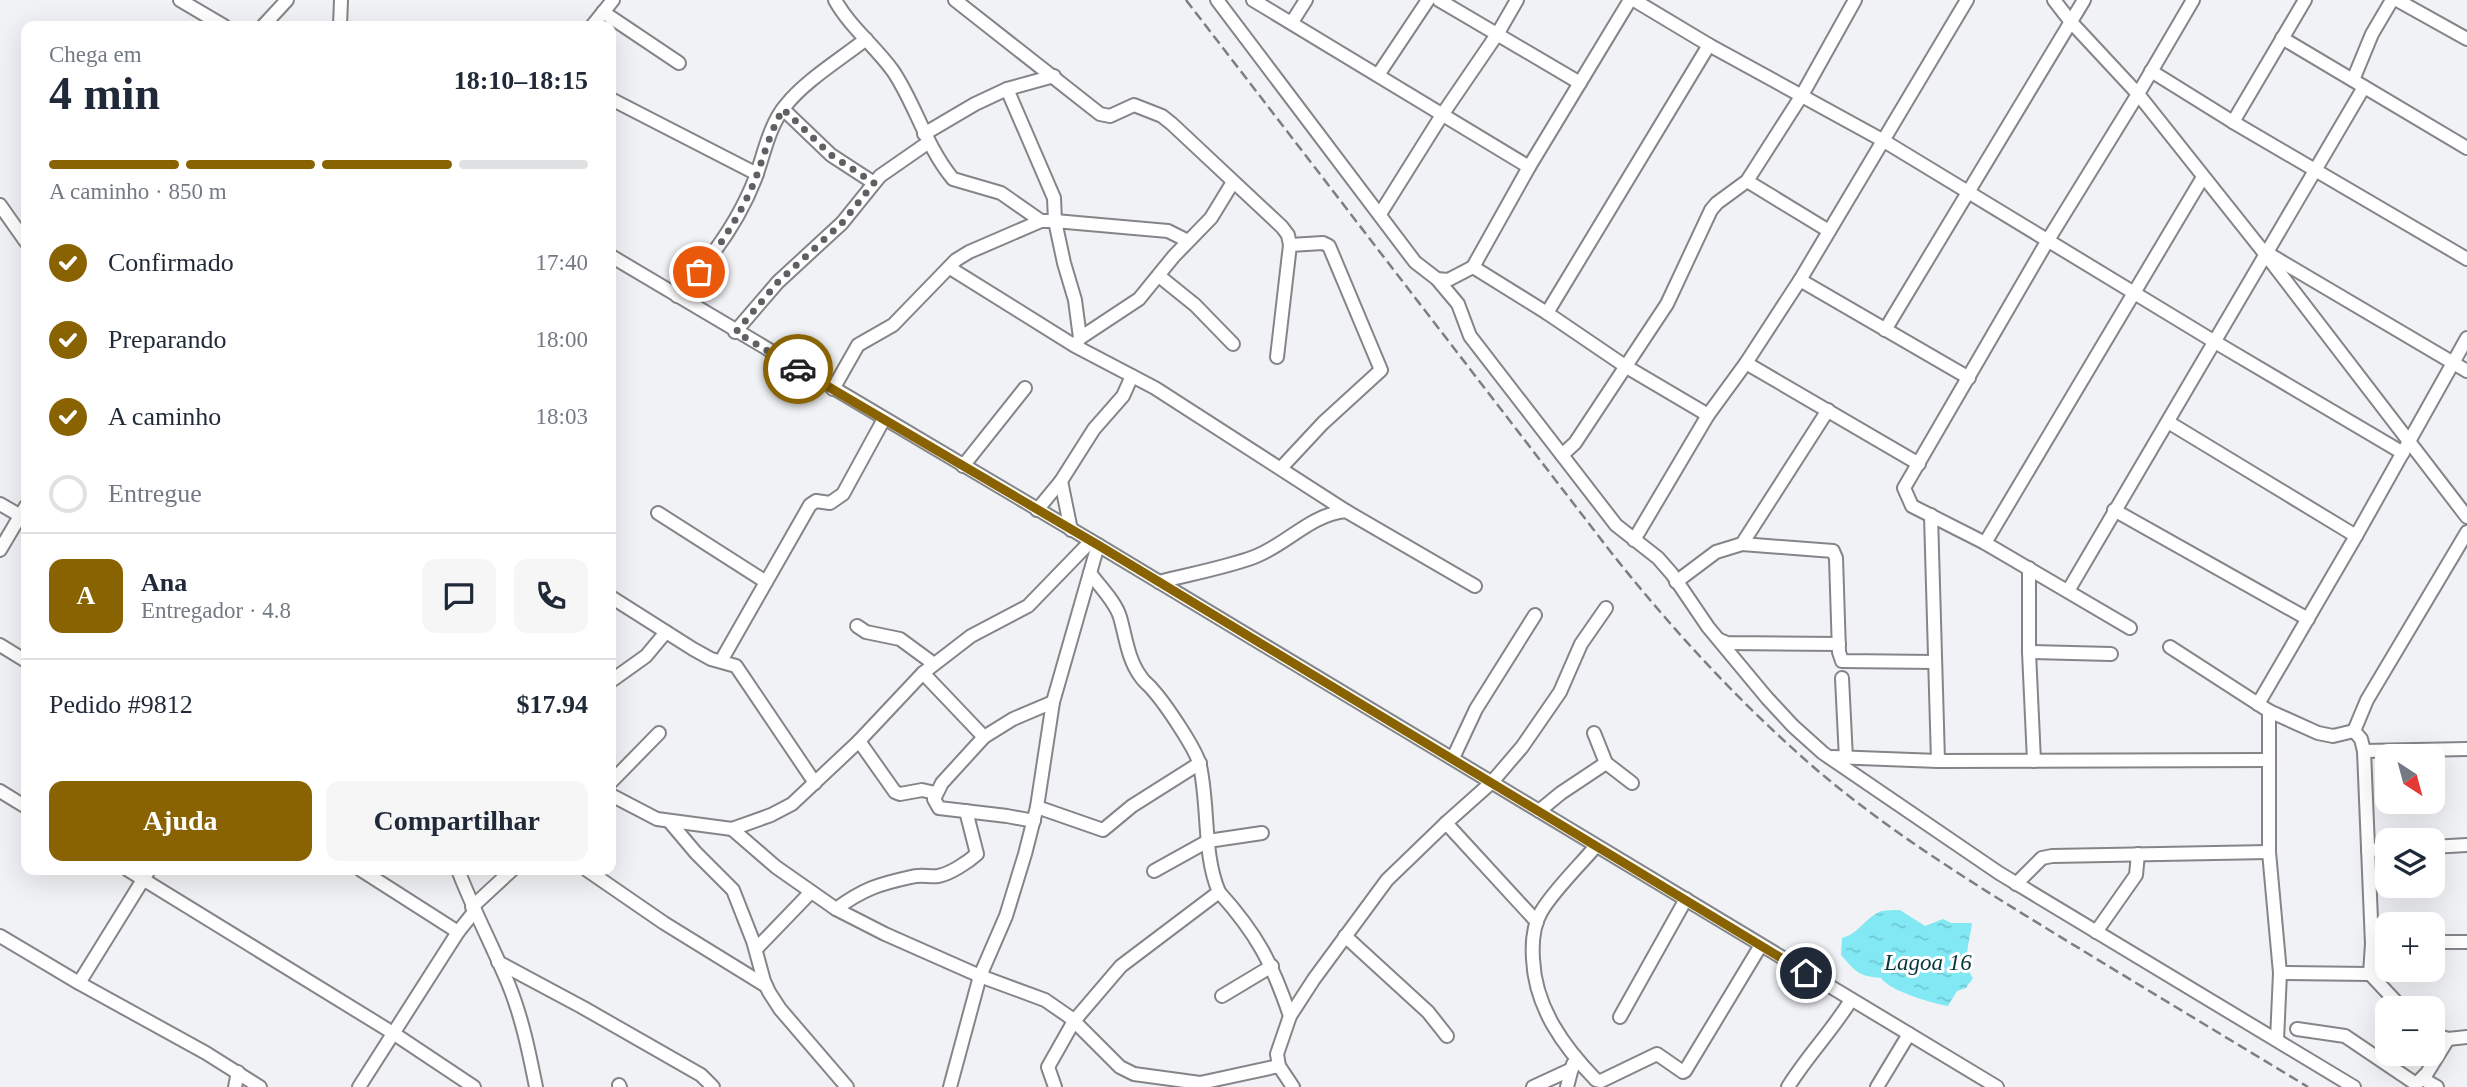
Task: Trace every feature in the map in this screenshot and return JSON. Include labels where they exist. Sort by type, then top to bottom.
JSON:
[{"type":"street","points":[[180,0],[216,21]]},
{"type":"street","points":[[267,21],[287,0]]},
{"type":"street","points":[[340,21],[341,0]]},
{"type":"street","points":[[596,21],[613,0]]},
{"type":"street","points":[[835,0],[854,29],[899,80],[927,138],[953,179],[1001,193],[1041,221]]},
{"type":"street","points":[[955,0],[1106,116],[1134,105],[1162,116],[1282,228],[1288,235],[1290,245],[1277,357]]},
{"type":"street","points":[[1217,0],[1415,262],[1437,279],[1458,304],[1470,336],[1616,524],[1658,558],[1720,639],[1793,726],[1822,754],[2016,884],[2354,1087]]},
{"type":"street","points":[[1253,0],[1529,167]]},
{"type":"street","points":[[1292,22],[1306,0]]},
{"type":"street","points":[[1378,75],[1428,0]]},
{"type":"street","points":[[1439,0],[1580,83]]},
{"type":"street","points":[[1380,214],[1517,0]]},
{"type":"street","points":[[1437,279],[1448,280],[1473,267],[1529,167],[1632,0],[1884,141],[2215,342],[2406,447]]},
{"type":"street","points":[[1562,455],[1576,443],[1667,304],[1711,210],[1748,181],[1802,95],[1855,0]]},
{"type":"street","points":[[1634,540],[1708,415],[1800,280],[1967,0]]},
{"type":"street","points":[[2054,0],[2138,94],[2266,254],[2406,447],[2467,517]]},
{"type":"street","points":[[1885,330],[2084,0]]},
{"type":"street","points":[[2130,628],[1985,543],[1912,506],[1904,488],[2048,240],[2193,0]]},
{"type":"street","points":[[2233,122],[2305,0]]},
{"type":"street","points":[[2068,591],[2315,170],[2359,83],[2372,34],[2392,0]]},
{"type":"street","points":[[2398,0],[2467,39]]},
{"type":"street","points":[[603,12],[679,63]]},
{"type":"street","points":[[2282,38],[2467,148]]},
{"type":"street","points":[[677,296],[716,251],[757,174],[770,135],[783,109],[800,91],[866,40]]},
{"type":"street","points":[[1547,313],[1709,45]]},
{"type":"street","points":[[2151,71],[2467,259]]},
{"type":"street","points":[[736,332],[778,282],[842,223],[874,183],[894,164],[975,104],[1007,89],[1054,76]]},
{"type":"street","points":[[1007,89],[1054,198],[1055,221],[1075,300],[1078,342]]},
{"type":"street","points":[[616,102],[757,174]]},
{"type":"street","points":[[783,109],[831,155],[874,183]]},
{"type":"street","points":[[1985,543],[2203,177]]},
{"type":"street","points":[[1748,181],[1829,231]]},
{"type":"street","points":[[1078,342],[1139,299],[1211,218],[1233,182]]},
{"type":"street","points":[[0,205],[21,235]]},
{"type":"street","points":[[833,389],[859,345],[893,325],[956,260],[1041,221],[1168,231],[1188,241]]},
{"type":"street","points":[[1281,468],[1381,370],[1329,246],[1322,243],[1290,245]]},
{"type":"street","points":[[2266,254],[2467,371]]},
{"type":"street","points":[[616,259],[1095,543],[1997,1087]]},
{"type":"street","points":[[1473,267],[1625,366],[1708,415]]},
{"type":"street","points":[[950,268],[1078,342],[1346,511],[1475,586]]},
{"type":"street","points":[[1159,276],[1195,305],[1233,344]]},
{"type":"street","points":[[1800,280],[1969,378]]},
{"type":"street","points":[[2277,1040],[2280,973],[2269,852],[2269,760],[2263,708],[2308,619],[2467,338]]},
{"type":"street","points":[[1746,362],[1919,464]]},
{"type":"street","points":[[1037,510],[1061,481],[1094,429],[1123,396],[1132,376]]},
{"type":"street","points":[[963,466],[1025,388]]},
{"type":"street","points":[[1742,544],[1828,410]]},
{"type":"street","points":[[721,661],[810,505],[816,501],[830,503],[843,494],[884,419]]},
{"type":"street","points":[[2168,422],[2356,536]]},
{"type":"street","points":[[1061,481],[1071,530]]},
{"type":"street","points":[[0,504],[21,513]]},
{"type":"street","points":[[2114,510],[2308,619]]},
{"type":"street","points":[[1159,582],[1253,557],[1269,550],[1322,516],[1346,511]]},
{"type":"street","points":[[658,513],[766,582]]},
{"type":"street","points":[[1931,515],[1938,761]]},
{"type":"street","points":[[0,551],[21,519]]},
{"type":"street","points":[[2354,731],[2367,700],[2466,536]]},
{"type":"street","points":[[950,1087],[980,976],[1006,916],[1034,821],[1054,702],[1090,573],[1095,543]]},
{"type":"street","points":[[616,798],[657,819],[732,829],[792,804],[859,741],[923,673],[971,636],[1028,606],[1095,543]]},
{"type":"street","points":[[1676,582],[1716,552],[1742,544],[1833,551],[1836,558],[1842,661],[1934,662]]},
{"type":"street","points":[[2029,568],[2029,652],[2034,761]]},
{"type":"street","points":[[1090,573],[1120,617],[1132,662],[1141,678],[1154,690],[1200,762],[1205,790],[1211,874],[1219,892],[1248,926],[1272,966],[1290,1016]]},
{"type":"street","points":[[616,600],[712,659],[736,666],[815,783]]},
{"type":"street","points":[[1293,1087],[1279,1066],[1277,1054],[1290,1016],[1387,880],[1446,822],[1492,782],[1528,739],[1560,692],[1581,644],[1606,608]]},
{"type":"street","points":[[1453,758],[1476,709],[1535,615]]},
{"type":"street","points":[[858,626],[866,632],[900,639],[934,664]]},
{"type":"street","points":[[616,677],[646,656],[666,632]]},
{"type":"street","points":[[1720,639],[1727,643],[1839,644]]},
{"type":"street","points":[[0,645],[21,658]]},
{"type":"street","points":[[2170,647],[2263,708],[2318,733],[2333,736],[2354,731]]},
{"type":"street","points":[[2029,652],[2111,654]]},
{"type":"street","points":[[923,673],[984,737]]},
{"type":"street","points":[[1842,678],[1846,759]]},
{"type":"street","points":[[1034,821],[939,807],[934,799],[935,793],[984,737],[1013,719],[1054,702]]},
{"type":"street","points":[[2354,731],[2361,739],[2364,751],[2372,944],[2370,974]]},
{"type":"street","points":[[616,777],[659,733]]},
{"type":"street","points":[[1594,733],[1606,763],[1632,783]]},
{"type":"street","points":[[859,741],[895,792],[900,794],[922,790],[935,793]]},
{"type":"street","points":[[2364,751],[2467,749]]},
{"type":"street","points":[[1829,757],[1938,761],[2269,760]]},
{"type":"street","points":[[1037,807],[1103,830],[1132,806],[1200,762]]},
{"type":"street","points":[[1539,811],[1606,763]]},
{"type":"street","points":[[0,791],[21,804]]},
{"type":"street","points":[[836,909],[860,891],[915,876],[940,876],[971,859],[977,854],[966,811]]},
{"type":"street","points":[[669,821],[737,895],[766,987],[780,1009],[847,1087]]},
{"type":"street","points":[[1446,822],[1537,922]]},
{"type":"street","points":[[732,829],[776,867],[836,909],[980,976],[1045,1000],[1074,1021],[1121,1067],[1134,1074],[1200,1083],[1279,1066]]},
{"type":"street","points":[[1154,871],[1208,841],[1262,833]]},
{"type":"street","points":[[2445,846],[2467,845]]},
{"type":"street","points":[[1596,846],[1540,913],[1532,939],[1534,979],[1545,1013],[1572,1062],[1597,1084],[1657,1054],[1685,1071],[1761,945]]},
{"type":"street","points":[[2368,850],[2375,850]]},
{"type":"street","points":[[2016,884],[2035,864],[2052,856],[2269,852]]},
{"type":"street","points":[[2096,932],[2136,875],[2138,854]]},
{"type":"street","points":[[79,983],[145,875]]},
{"type":"street","points":[[148,875],[474,1087]]},
{"type":"street","points":[[369,875],[458,932]]},
{"type":"street","points":[[460,875],[522,1023],[536,1087]]},
{"type":"street","points":[[359,1087],[473,909],[507,875]]},
{"type":"street","points":[[594,875],[664,923],[766,987]]},
{"type":"street","points":[[756,949],[811,892]]},
{"type":"street","points":[[1055,1087],[1048,1067],[1074,1021],[1121,966],[1219,892]]},
{"type":"street","points":[[1620,1017],[1686,899]]},
{"type":"street","points":[[0,936],[260,1087]]},
{"type":"street","points":[[1345,936],[1428,1012],[1447,1036]]},
{"type":"street","points":[[2445,942],[2467,942]]},
{"type":"street","points":[[498,962],[701,1075],[713,1087]]},
{"type":"street","points":[[1222,996],[1272,966]]},
{"type":"street","points":[[2280,973],[2370,974],[2391,996]]},
{"type":"street","points":[[1788,1087],[1852,1000]]},
{"type":"street","points":[[2297,1029],[2345,1035],[2414,1084],[2423,1079],[2448,1039]]},
{"type":"street","points":[[1878,1087],[1909,1034]]},
{"type":"street","points":[[2445,1038],[2467,1038]]},
{"type":"street","points":[[1533,1087],[1572,1062]]},
{"type":"street","points":[[1567,1087],[1572,1062]]},
{"type":"street","points":[[234,1087],[238,1072]]},
{"type":"street","points":[[2423,1079],[2437,1087]]},
{"type":"water","name":"Lagoa 16","points":[[1900,910],[1925,926],[1943,919],[1951,923],[1972,923],[1967,959],[1973,978],[1966,988],[1957,991],[1948,1006],[1902,992],[1881,978],[1862,974],[1841,955],[1842,938],[1853,933],[1876,913]]},
{"type":"railway","points":[[1186,0],[1610,551],[1681,635],[1756,714],[1810,764],[1868,811],[1959,874],[2308,1087]]},
{"type":"way so far","points":[[699,272],[716,251],[743,205],[783,109],[831,155],[874,183],[842,223],[778,282],[736,332],[798,369]]},
{"type":"route","points":[[798,369],[1098,545],[1806,973]]}]
